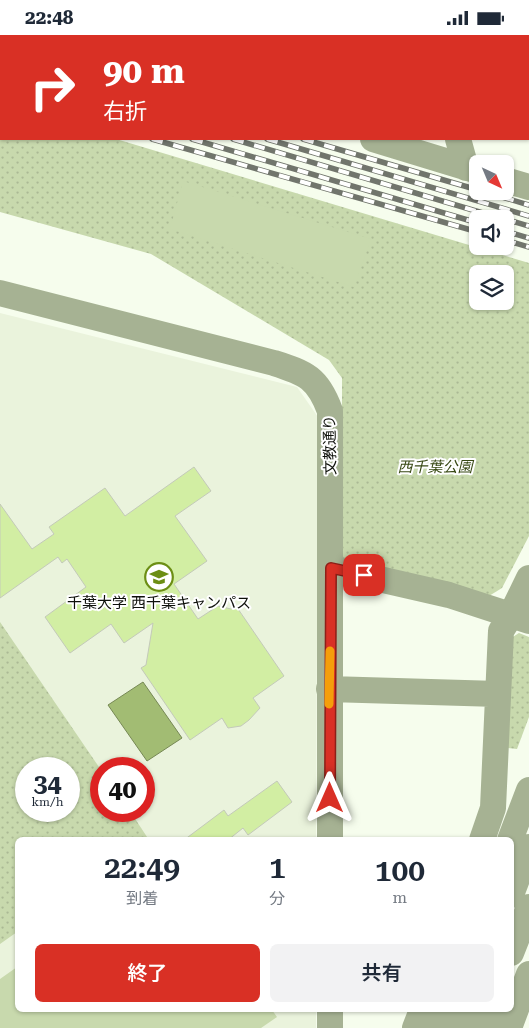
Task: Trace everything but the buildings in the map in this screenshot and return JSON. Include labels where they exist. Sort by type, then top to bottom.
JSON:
[{"type":"street","points":[[376,140],[469,169]]},
{"type":"street","points":[[458,140],[469,163]]},
{"type":"street","points":[[514,182],[529,187]]},
{"type":"street","name":"文教通り","points":[[0,293],[274,363],[312,379],[324,394],[330,411],[330,837]]},
{"type":"street","points":[[331,568],[449,595],[520,618]]},
{"type":"street","points":[[483,837],[493,808],[500,631],[520,618],[529,578]]},
{"type":"street","points":[[329,689],[498,694]]},
{"type":"street","points":[[511,837],[529,790]]},
{"type":"street","points":[[514,887],[529,847]]},
{"type":"street","points":[[514,945],[529,907]]},
{"type":"street","points":[[509,1028],[529,974]]},
{"type":"street","points":[[330,1012],[330,1028]]},
{"type":"street","points":[[415,1028],[421,1012]]},
{"type":"street","points":[[441,1028],[446,1012]]},
{"type":"street","points":[[466,1028],[471,1012]]},
{"type":"street","points":[[486,1028],[491,1012]]},
{"type":"shaded area","name":"千葉大学 西千葉キャンパス","points":[[0,313],[297,387],[318,417],[316,837],[15,837],[15,1012],[316,1012],[316,1028],[0,1028]]},
{"type":"shaded area","points":[[143,682],[182,738],[153,757],[144,757],[108,705]]},
{"type":"green space","name":"西千葉公園","points":[[0,140],[119,140],[469,245],[469,255],[502,255],[529,263],[529,536],[502,588],[489,596],[342,561],[342,378],[329,360],[151,254],[0,212]]},
{"type":"green space","points":[[183,181],[371,239],[354,287],[170,229]]},
{"type":"green space","points":[[0,622],[92,757],[90,757],[90,822],[137,822],[147,837],[15,837],[15,933],[0,944]]},
{"type":"green space","points":[[519,633],[529,637],[529,717],[517,749],[500,747],[503,643]]},
{"type":"green space","points":[[15,968],[15,1012],[273,1012],[277,1017],[261,1028],[0,1028],[0,979]]},
{"type":"railway","points":[[156,140],[469,229]]},
{"type":"railway","points":[[195,140],[469,220]]},
{"type":"railway","points":[[236,140],[473,210]]},
{"type":"railway","points":[[270,140],[529,216]]},
{"type":"railway","points":[[306,140],[469,187]]},
{"type":"railway","points":[[512,200],[529,205]]},
{"type":"railway","points":[[514,222],[529,226]]},
{"type":"railway","points":[[514,234],[529,238]]},
{"type":"railway","points":[[514,243],[529,247]]},
{"type":"slow traffic","points":[[329,704],[330,651]]},
{"type":"place","name":"千葉大学 西千葉キャンパス","points":[[159,577]]},
{"type":"route","points":[[330,798],[331,568],[364,575]]}]
